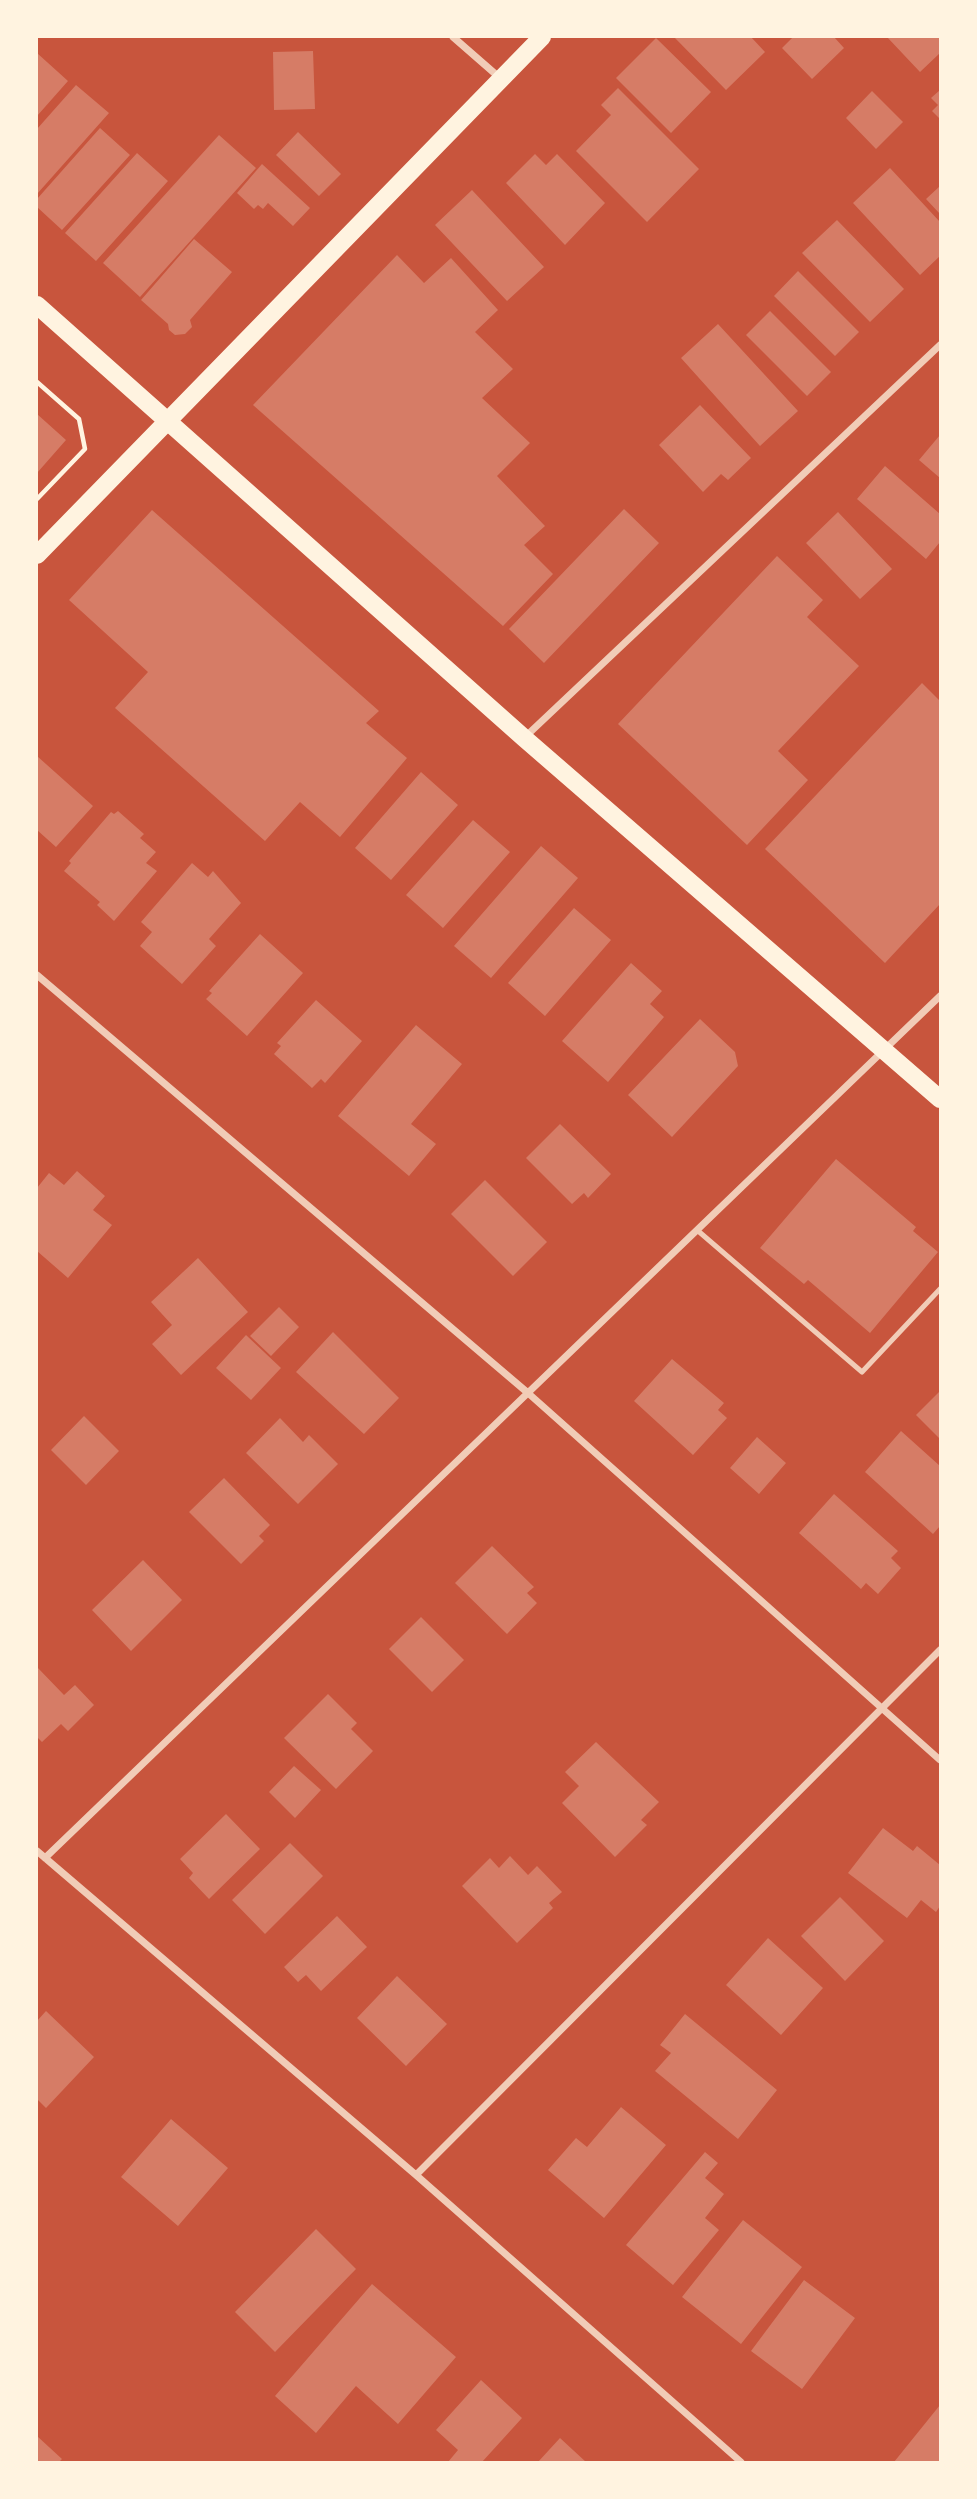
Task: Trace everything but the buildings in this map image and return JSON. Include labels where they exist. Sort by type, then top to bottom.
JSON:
[{"type":"main road","points":[[37,555],[542,37]]},
{"type":"main road","points":[[37,305],[524,738],[940,1099]]},
{"type":"street","points":[[453,37],[501,79]]},
{"type":"street","points":[[524,738],[940,345]]},
{"type":"street","points":[[37,975],[528,1392],[940,1760]]},
{"type":"street","points":[[45,1858],[940,996]]},
{"type":"street","points":[[416,2175],[940,1650]]},
{"type":"street","points":[[37,1851],[416,2175],[741,2462]]},
{"type":"lane","points":[[697,1230],[862,1372],[940,1289]]},
{"type":"path","points":[[37,382],[79,419],[85,449],[37,499]]}]
